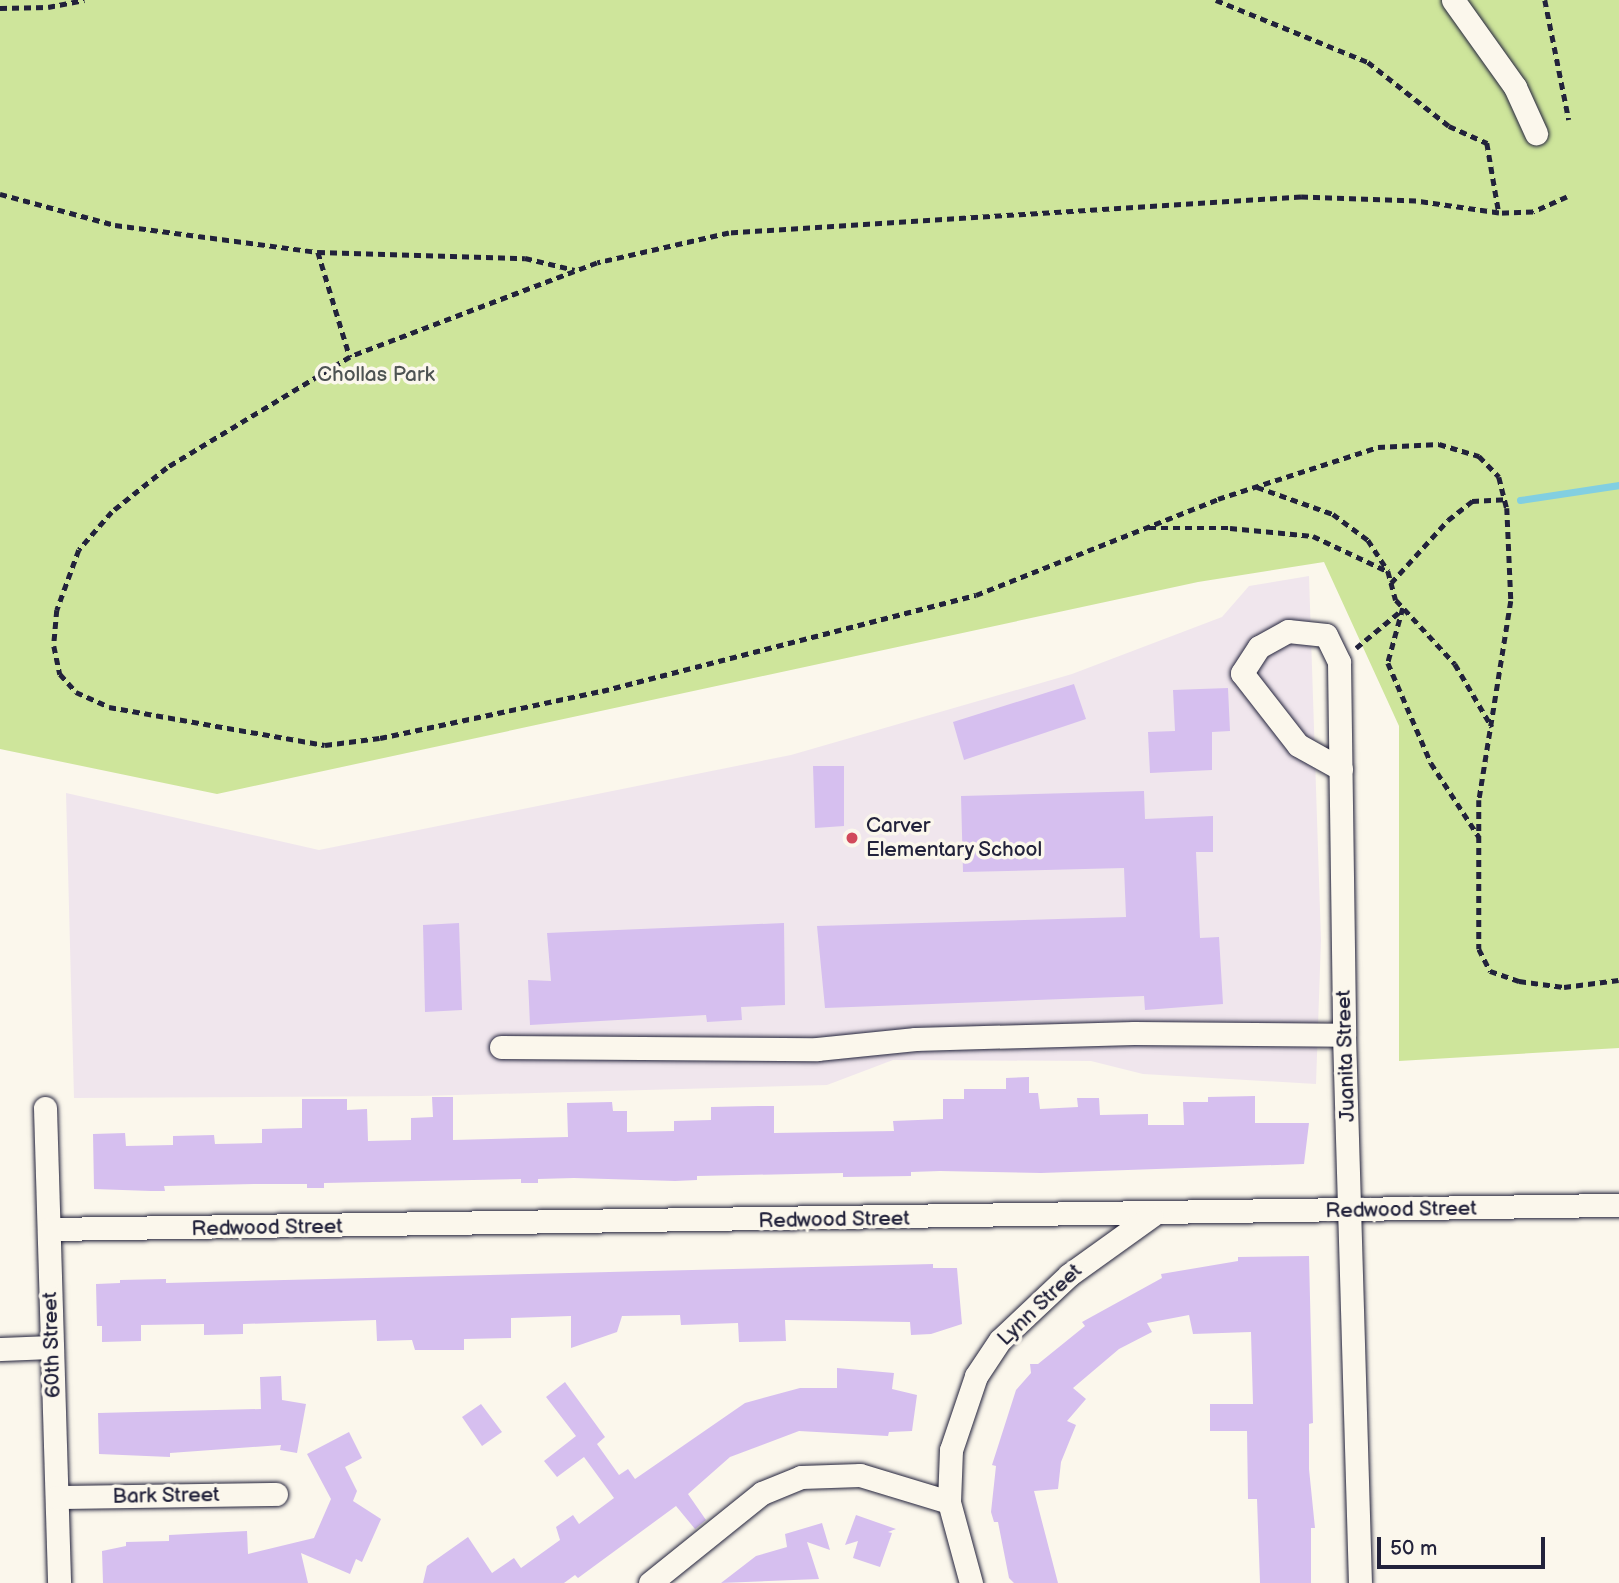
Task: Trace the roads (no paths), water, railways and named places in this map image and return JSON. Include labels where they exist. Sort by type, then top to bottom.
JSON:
[{"type":"street","points":[[1453,0],[1515,87],[1536,133]]},
{"type":"street","name":"Juanita Street","points":[[1340,769],[1298,745],[1242,673],[1259,647],[1288,631],[1326,635],[1339,662],[1344,1035],[1360,1583]]},
{"type":"street","points":[[501,1047],[817,1049],[915,1039],[1134,1033],[1344,1035]]},
{"type":"street","name":"60th Street","points":[[45,1108],[59,1583]]},
{"type":"street","name":"Redwood Street","points":[[48,1229],[1151,1216],[1619,1205]]},
{"type":"street","name":"Lynn Street","points":[[971,1583],[949,1502],[951,1450],[976,1376],[1000,1340],[1069,1275],[1151,1216]]},
{"type":"street","points":[[0,1349],[52,1347]]},
{"type":"street","points":[[650,1583],[762,1493],[801,1477],[860,1475],[949,1502]]},
{"type":"street","name":"Bark Street","points":[[57,1497],[276,1494]]},
{"type":"waterway","points":[[1520,500],[1619,485]]},
{"type":"place","name":"Carver Elementary School","points":[[852,838]]},
{"type":"park label","name":"Chollas Park","points":[[376,375]]}]
